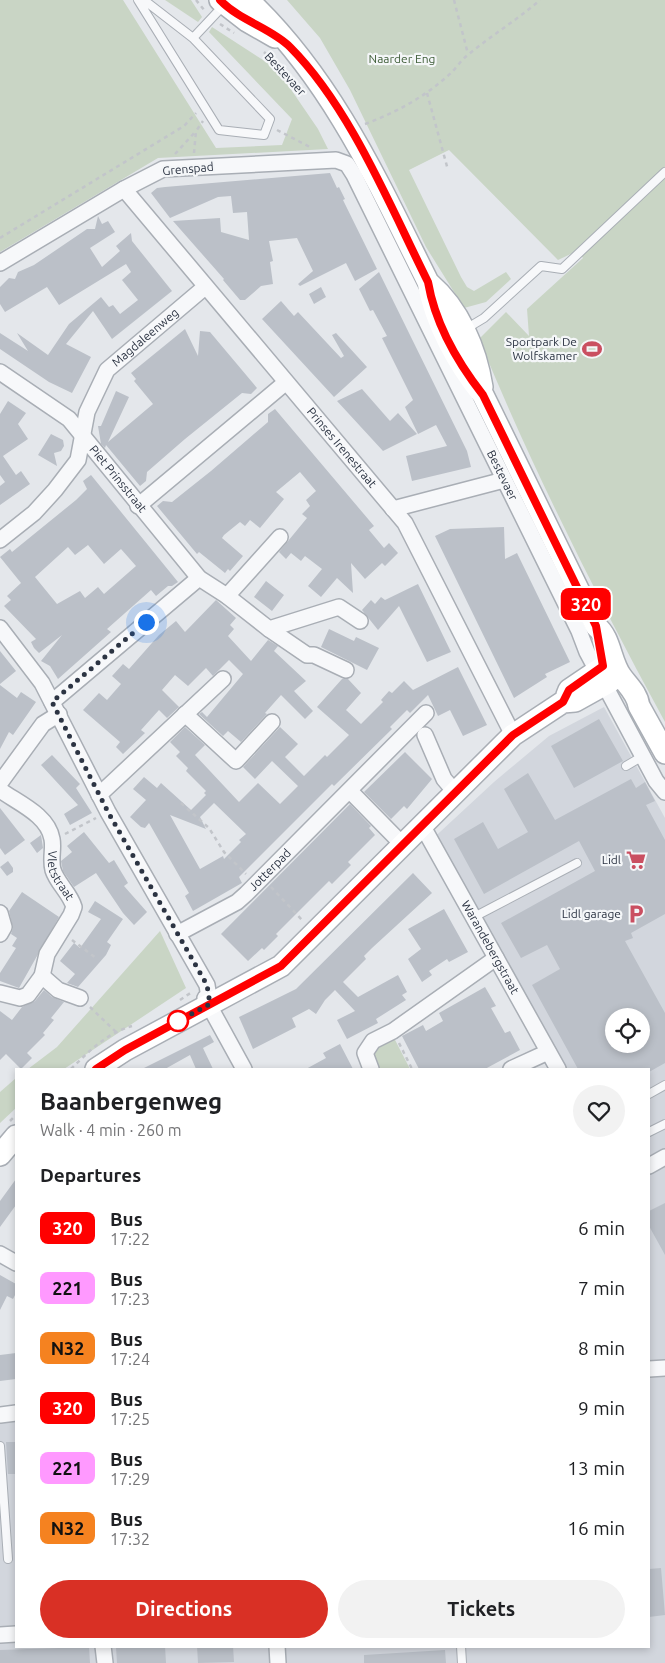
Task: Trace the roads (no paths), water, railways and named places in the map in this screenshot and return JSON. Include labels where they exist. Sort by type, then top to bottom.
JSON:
[{"type":"main road","name":"Bestevaer","points":[[248,0],[278,29],[288,45],[323,88],[352,132],[428,282],[431,297],[456,334],[467,373],[483,395],[596,626],[603,632],[606,674],[638,698],[639,706],[665,753]]},
{"type":"main road","name":"Bestevaer","points":[[221,5],[288,45]]},
{"type":"main road","points":[[98,1068],[204,997],[281,966],[422,825],[452,801],[513,735],[563,702],[575,701],[606,674]]},
{"type":"main road","points":[[0,1155],[15,1137]]},
{"type":"street","name":"Grenspad","points":[[0,262],[163,168],[341,161]]},
{"type":"street","name":"Bestevaer","points":[[341,161],[347,164],[354,175],[580,631],[606,674],[643,756],[656,781],[665,792]]},
{"type":"street","name":"Prinses Irenestraat","points":[[124,189],[205,288],[405,523],[513,735]]},
{"type":"street","name":"Magdaleenweg","points":[[0,540],[34,513],[78,460],[87,412],[107,370],[205,288]]},
{"type":"street","name":"Piet Prinsstraat","points":[[0,372],[68,420],[198,578],[227,596],[269,629],[307,655],[314,655],[346,670]]},
{"type":"street","points":[[138,506],[285,383]]},
{"type":"street","points":[[393,509],[504,480]]},
{"type":"street","points":[[227,596],[280,537]]},
{"type":"street","points":[[0,783],[56,708],[198,578]]},
{"type":"street","points":[[269,629],[339,607],[360,621]]},
{"type":"street","points":[[0,628],[42,683],[56,708],[108,812],[207,985],[204,997],[243,1068]]},
{"type":"street","points":[[99,795],[222,679]]},
{"type":"street","name":"Jotterpad","points":[[177,934],[237,902],[426,713]]},
{"type":"street","points":[[185,714],[236,761],[272,722]]},
{"type":"street","points":[[425,735],[452,801]]},
{"type":"street","name":"Vletstraat","points":[[0,790],[37,815],[47,825],[52,840],[51,861],[54,872],[74,907],[47,954],[42,976],[24,998],[0,993]]},
{"type":"street","points":[[350,791],[403,845]]},
{"type":"street","name":"Warandebergstraat","points":[[422,825],[557,1068]]},
{"type":"street","points":[[0,913],[4,927],[0,934]]},
{"type":"street","points":[[371,1068],[365,1053],[373,1041],[393,1031],[496,958]]},
{"type":"street","points":[[42,976],[58,990],[80,998]]},
{"type":"street","points":[[513,1068],[548,1052]]},
{"type":"street","points":[[650,1165],[665,1157]]},
{"type":"street","points":[[0,1254],[15,1262]]},
{"type":"street","points":[[650,1369],[665,1368]]},
{"type":"street","points":[[0,1414],[15,1413]]},
{"type":"street","points":[[0,1635],[15,1634]]},
{"type":"street","points":[[103,1648],[104,1663]]},
{"type":"street","points":[[277,1648],[278,1663]]},
{"type":"lane","points":[[138,0],[219,130],[264,135],[270,118],[193,38],[144,0]]},
{"type":"lane","points":[[193,38],[221,5]]},
{"type":"lane","points":[[456,334],[484,318],[541,266],[562,269],[665,172]]},
{"type":"lane","points":[[626,766],[643,756]]},
{"type":"lane","points":[[474,917],[577,863]]},
{"type":"lane","points":[[650,1093],[665,1084]]},
{"type":"lane","points":[[650,1132],[665,1124]]},
{"type":"lane","points":[[0,1446],[8,1559]]},
{"type":"lane","points":[[462,1648],[462,1663]]},
{"type":"place","name":"Sportpark De Wolfskamer","points":[[592,349]]},
{"type":"place","name":"Lidl","points":[[636,860]]},
{"type":"place","name":"Lidl garage","points":[[636,914]]},
{"type":"park label","name":"Naarder Eng","points":[[402,59]]}]
